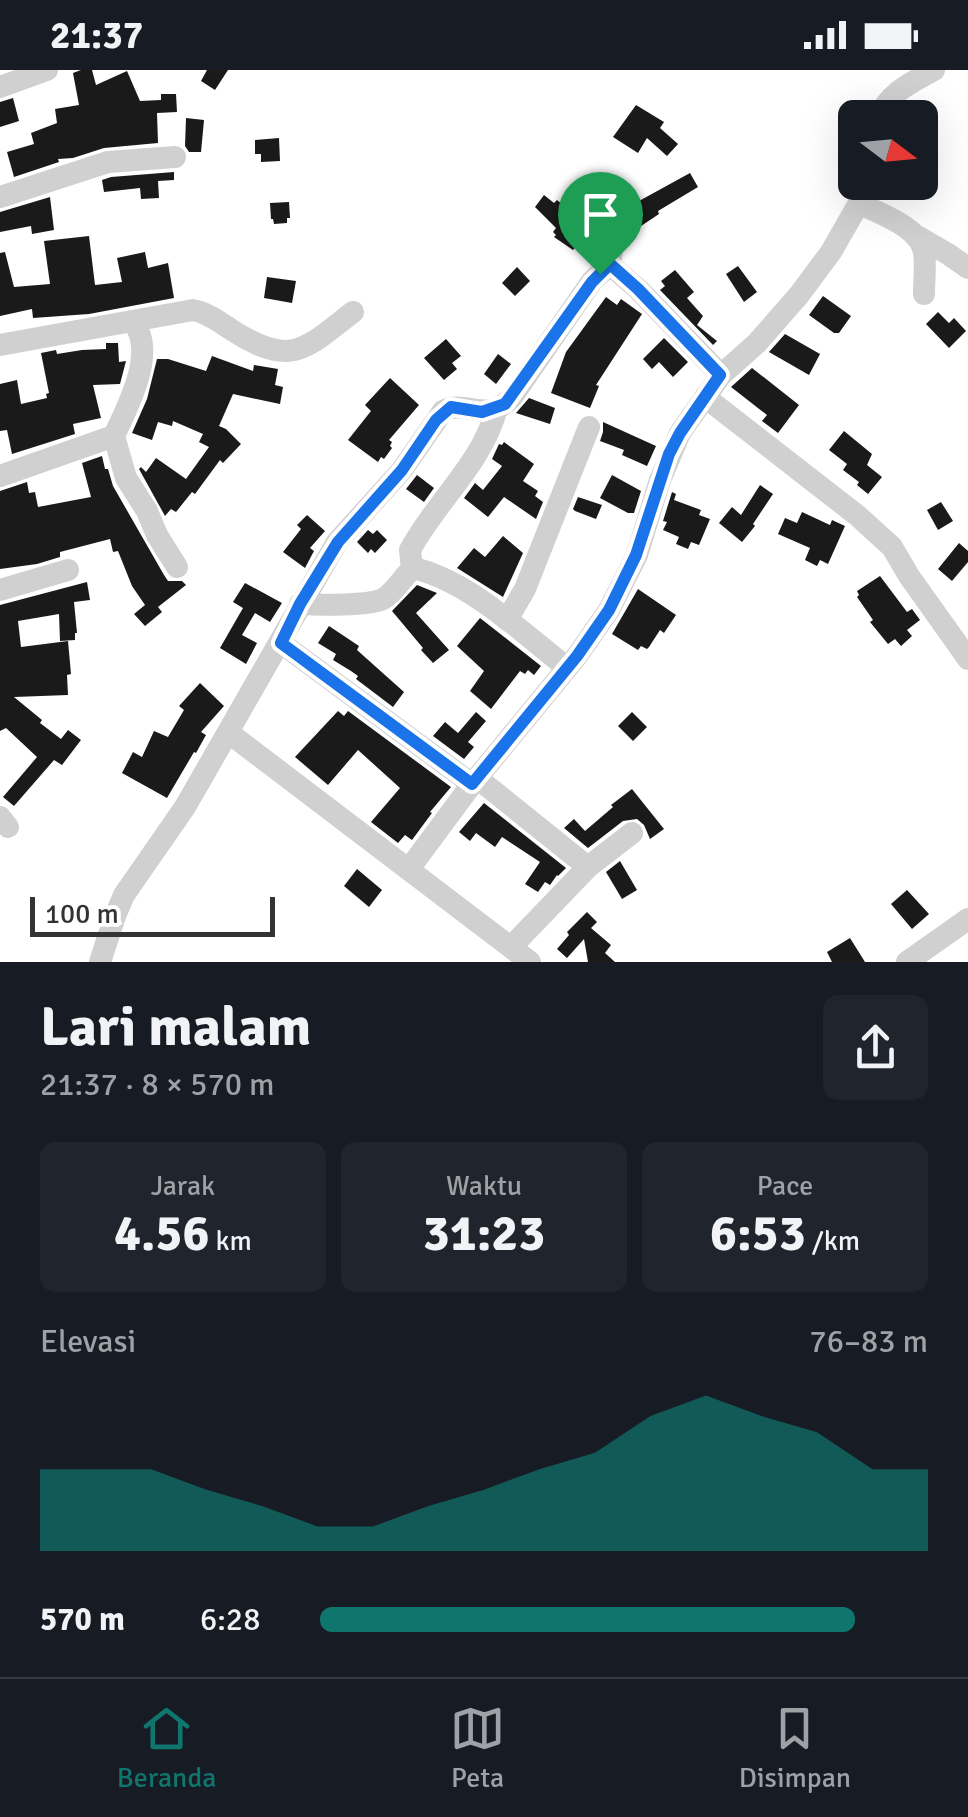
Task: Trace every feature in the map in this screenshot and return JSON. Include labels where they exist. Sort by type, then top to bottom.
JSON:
[{"type":"street","points":[[0,88],[48,70]]},
{"type":"street","points":[[888,100],[896,91],[934,70]]},
{"type":"street","points":[[0,197],[86,167],[175,157]]},
{"type":"street","points":[[100,962],[124,895],[186,807],[338,542],[402,470],[444,412],[451,407],[482,412],[497,408],[512,396],[592,282],[610,264],[619,200]]},
{"type":"street","points":[[409,869],[609,610],[636,555],[669,454],[680,433],[720,375],[757,343],[799,295],[830,252],[857,200]]},
{"type":"street","points":[[870,200],[968,268]]},
{"type":"street","points":[[917,236],[924,252],[924,294]]},
{"type":"street","points":[[610,264],[720,375]]},
{"type":"street","points":[[0,345],[200,311],[258,346],[288,353],[310,344],[353,312]]},
{"type":"street","points":[[132,321],[140,329],[142,340],[140,370],[114,436],[126,478],[177,567]]},
{"type":"street","points":[[706,397],[858,516],[892,548],[968,659]]},
{"type":"street","points":[[300,604],[377,601],[387,596],[412,569],[410,550],[482,448],[497,408]]},
{"type":"street","points":[[507,620],[532,572],[590,426]]},
{"type":"street","points":[[0,476],[114,436]]},
{"type":"street","points":[[412,569],[456,584],[566,667]]},
{"type":"street","points":[[0,590],[68,570]]},
{"type":"street","points":[[281,643],[588,867]]},
{"type":"street","points":[[229,733],[530,962]]},
{"type":"street","points":[[512,947],[588,867],[632,833]]},
{"type":"street","points":[[907,962],[968,919]]},
{"type":"building","points":[[92,70],[96,85],[127,71],[140,101],[161,100],[161,94],[176,94],[177,112],[157,113],[158,143],[104,148],[58,159],[59,162],[14,177],[7,152],[34,144],[31,133],[57,123],[55,109],[79,105],[73,73]]},
{"type":"building","points":[[207,70],[228,70],[215,90],[201,81]]},
{"type":"building","points":[[13,98],[19,121],[0,127],[0,102]]},
{"type":"building","points":[[636,105],[664,122],[660,128],[678,144],[667,156],[647,138],[638,153],[613,137]]},
{"type":"building","points":[[186,118],[204,120],[201,152],[189,152],[185,146]]},
{"type":"building","points":[[279,138],[280,161],[261,162],[261,154],[255,154],[255,140]]},
{"type":"building","points":[[174,172],[174,180],[158,181],[159,198],[141,199],[140,188],[104,192],[102,180],[111,177]]},
{"type":"building","points":[[690,173],[698,187],[638,228],[632,218],[633,211],[641,205],[639,201]]},
{"type":"building","points":[[544,195],[573,213],[576,209],[590,222],[587,226],[591,229],[573,250],[554,237],[556,228],[535,207]]},
{"type":"building","points":[[50,197],[54,230],[32,234],[31,226],[0,232],[0,212]]},
{"type":"building","points":[[289,202],[287,223],[274,224],[270,203]]},
{"type":"building","points":[[89,236],[95,285],[122,282],[117,258],[145,252],[148,268],[168,263],[174,298],[89,314],[33,318],[32,309],[0,316],[0,253],[5,252],[14,287],[50,284],[44,241]]},
{"type":"building","points":[[738,266],[757,292],[744,302],[726,274]]},
{"type":"building","points":[[517,267],[530,281],[515,296],[502,283]]},
{"type":"building","points":[[675,270],[694,292],[687,298],[703,316],[697,325],[717,341],[713,345],[660,290],[665,286],[661,281]]},
{"type":"building","points":[[267,277],[296,281],[292,303],[264,298]]},
{"type":"building","points":[[823,296],[851,316],[839,333],[809,315]]},
{"type":"building","points":[[606,297],[617,305],[621,299],[642,314],[596,385],[599,386],[590,408],[551,393],[566,352]]},
{"type":"building","points":[[938,312],[949,323],[954,318],[966,331],[949,348],[926,324]]},
{"type":"building","points":[[785,334],[820,354],[809,375],[769,352]]},
{"type":"building","points":[[664,338],[688,362],[673,377],[659,362],[652,369],[643,359]]},
{"type":"building","points":[[446,339],[461,356],[452,363],[457,369],[444,380],[424,358]]},
{"type":"building","points":[[106,343],[118,343],[119,362],[126,361],[120,384],[93,385],[101,418],[73,424],[75,434],[12,454],[7,430],[0,431],[0,384],[17,380],[21,404],[47,398],[41,353],[106,349]]},
{"type":"building","points":[[498,354],[511,364],[496,384],[484,374]]},
{"type":"building","points":[[212,356],[253,371],[254,365],[278,369],[275,385],[283,387],[280,404],[233,394],[219,426],[241,444],[223,463],[220,460],[176,512],[171,509],[165,516],[139,469],[146,472],[156,458],[186,479],[209,447],[199,442],[203,434],[173,421],[172,426],[158,422],[152,440],[132,433],[147,399],[157,359],[206,371]]},
{"type":"building","points":[[752,368],[799,405],[778,433],[762,421],[767,415],[731,387]]},
{"type":"building","points":[[390,378],[419,405],[389,440],[392,448],[378,462],[348,440],[371,411],[365,405]]},
{"type":"building","points":[[529,398],[555,408],[550,424],[516,413]]},
{"type":"building","points":[[603,422],[656,446],[647,466],[622,455],[624,450],[600,441]]},
{"type":"building","points":[[844,431],[872,454],[867,465],[882,477],[868,494],[843,470],[847,464],[829,450]]},
{"type":"building","points":[[504,442],[534,464],[523,481],[538,491],[535,496],[543,502],[536,519],[504,497],[488,517],[464,498],[475,483],[483,490],[502,466],[492,459]]},
{"type":"building","points":[[102,456],[113,486],[164,575],[168,581],[182,581],[186,585],[158,607],[162,612],[145,626],[134,614],[145,605],[132,586],[118,551],[113,552],[110,539],[60,552],[60,557],[37,564],[0,569],[0,491],[27,482],[29,493],[35,492],[38,507],[91,497],[82,463]]},
{"type":"building","points":[[417,475],[434,488],[424,502],[406,489]]},
{"type":"building","points":[[612,475],[641,491],[634,513],[600,498]]},
{"type":"building","points":[[760,485],[773,494],[742,542],[719,523],[732,507],[741,515]]},
{"type":"building","points":[[672,492],[676,494],[674,500],[701,510],[699,515],[710,519],[699,545],[691,542],[688,549],[676,544],[679,537],[663,530]]},
{"type":"building","points":[[578,497],[602,505],[596,519],[573,509]]},
{"type":"building","points":[[941,502],[953,521],[938,530],[927,510]]},
{"type":"building","points":[[802,512],[830,525],[832,520],[845,526],[828,564],[820,560],[817,566],[805,560],[810,548],[778,534],[785,518],[797,523]]},
{"type":"building","points":[[307,515],[325,531],[310,548],[314,551],[305,568],[283,552]]},
{"type":"building","points":[[368,530],[373,534],[377,530],[387,540],[375,553],[371,549],[368,553],[357,542]]},
{"type":"building","points":[[503,536],[523,553],[503,597],[457,568],[474,548],[485,557]]},
{"type":"building","points":[[959,543],[968,551],[968,562],[952,581],[938,569]]},
{"type":"building","points":[[880,576],[907,612],[912,609],[920,620],[907,630],[912,636],[901,646],[895,639],[888,644],[857,597],[857,591]]},
{"type":"building","points":[[87,582],[90,600],[74,602],[75,640],[60,641],[59,614],[18,621],[21,647],[68,641],[71,674],[67,675],[68,695],[14,697],[61,739],[68,730],[81,740],[62,765],[54,760],[14,806],[3,797],[37,757],[6,728],[0,731],[0,605]]},
{"type":"building","points":[[245,583],[282,603],[270,622],[255,613],[242,635],[257,643],[246,664],[220,648],[243,608],[233,602]]},
{"type":"building","points":[[417,585],[437,593],[416,613],[449,650],[433,663],[392,611]]},
{"type":"building","points":[[638,589],[676,615],[647,649],[641,646],[638,650],[612,634]]},
{"type":"building","points":[[480,618],[541,666],[534,675],[528,670],[525,674],[520,671],[491,709],[470,691],[484,671],[457,646]]},
{"type":"building","points":[[329,626],[359,646],[357,650],[404,692],[393,707],[333,660],[336,654],[318,643]]},
{"type":"building","points":[[200,683],[224,706],[201,732],[206,735],[167,798],[122,773],[133,752],[142,757],[154,731],[168,737],[184,710],[179,706]]},
{"type":"building","points":[[338,711],[344,716],[348,711],[451,787],[412,840],[405,835],[398,843],[371,822],[400,788],[358,750],[328,785],[295,757]]},
{"type":"building","points":[[476,712],[486,721],[468,742],[474,747],[464,759],[433,736],[445,722],[458,733]]},
{"type":"building","points":[[632,712],[647,727],[633,741],[618,726]]},
{"type":"building","points":[[632,789],[664,829],[650,839],[637,819],[623,821],[588,848],[564,828],[574,819],[585,831]]},
{"type":"building","points":[[484,803],[566,868],[550,885],[545,882],[538,892],[525,884],[540,862],[502,837],[495,847],[476,833],[470,841],[459,832]]},
{"type":"building","points":[[620,861],[637,890],[622,899],[606,872]]},
{"type":"building","points":[[357,869],[382,890],[369,907],[344,886]]},
{"type":"building","points":[[907,890],[929,914],[912,929],[891,904]]},
{"type":"building","points":[[587,912],[597,922],[591,928],[611,945],[605,953],[615,962],[588,962],[584,939],[567,958],[557,949]]},
{"type":"building","points":[[850,938],[865,962],[832,962],[827,952]]},
{"type":"route","points":[[610,264],[619,271],[720,375],[669,454],[642,541],[609,610],[577,656],[472,784],[281,643],[338,542],[402,470],[436,420],[451,407],[482,412],[505,404],[600,274],[610,264]]}]
